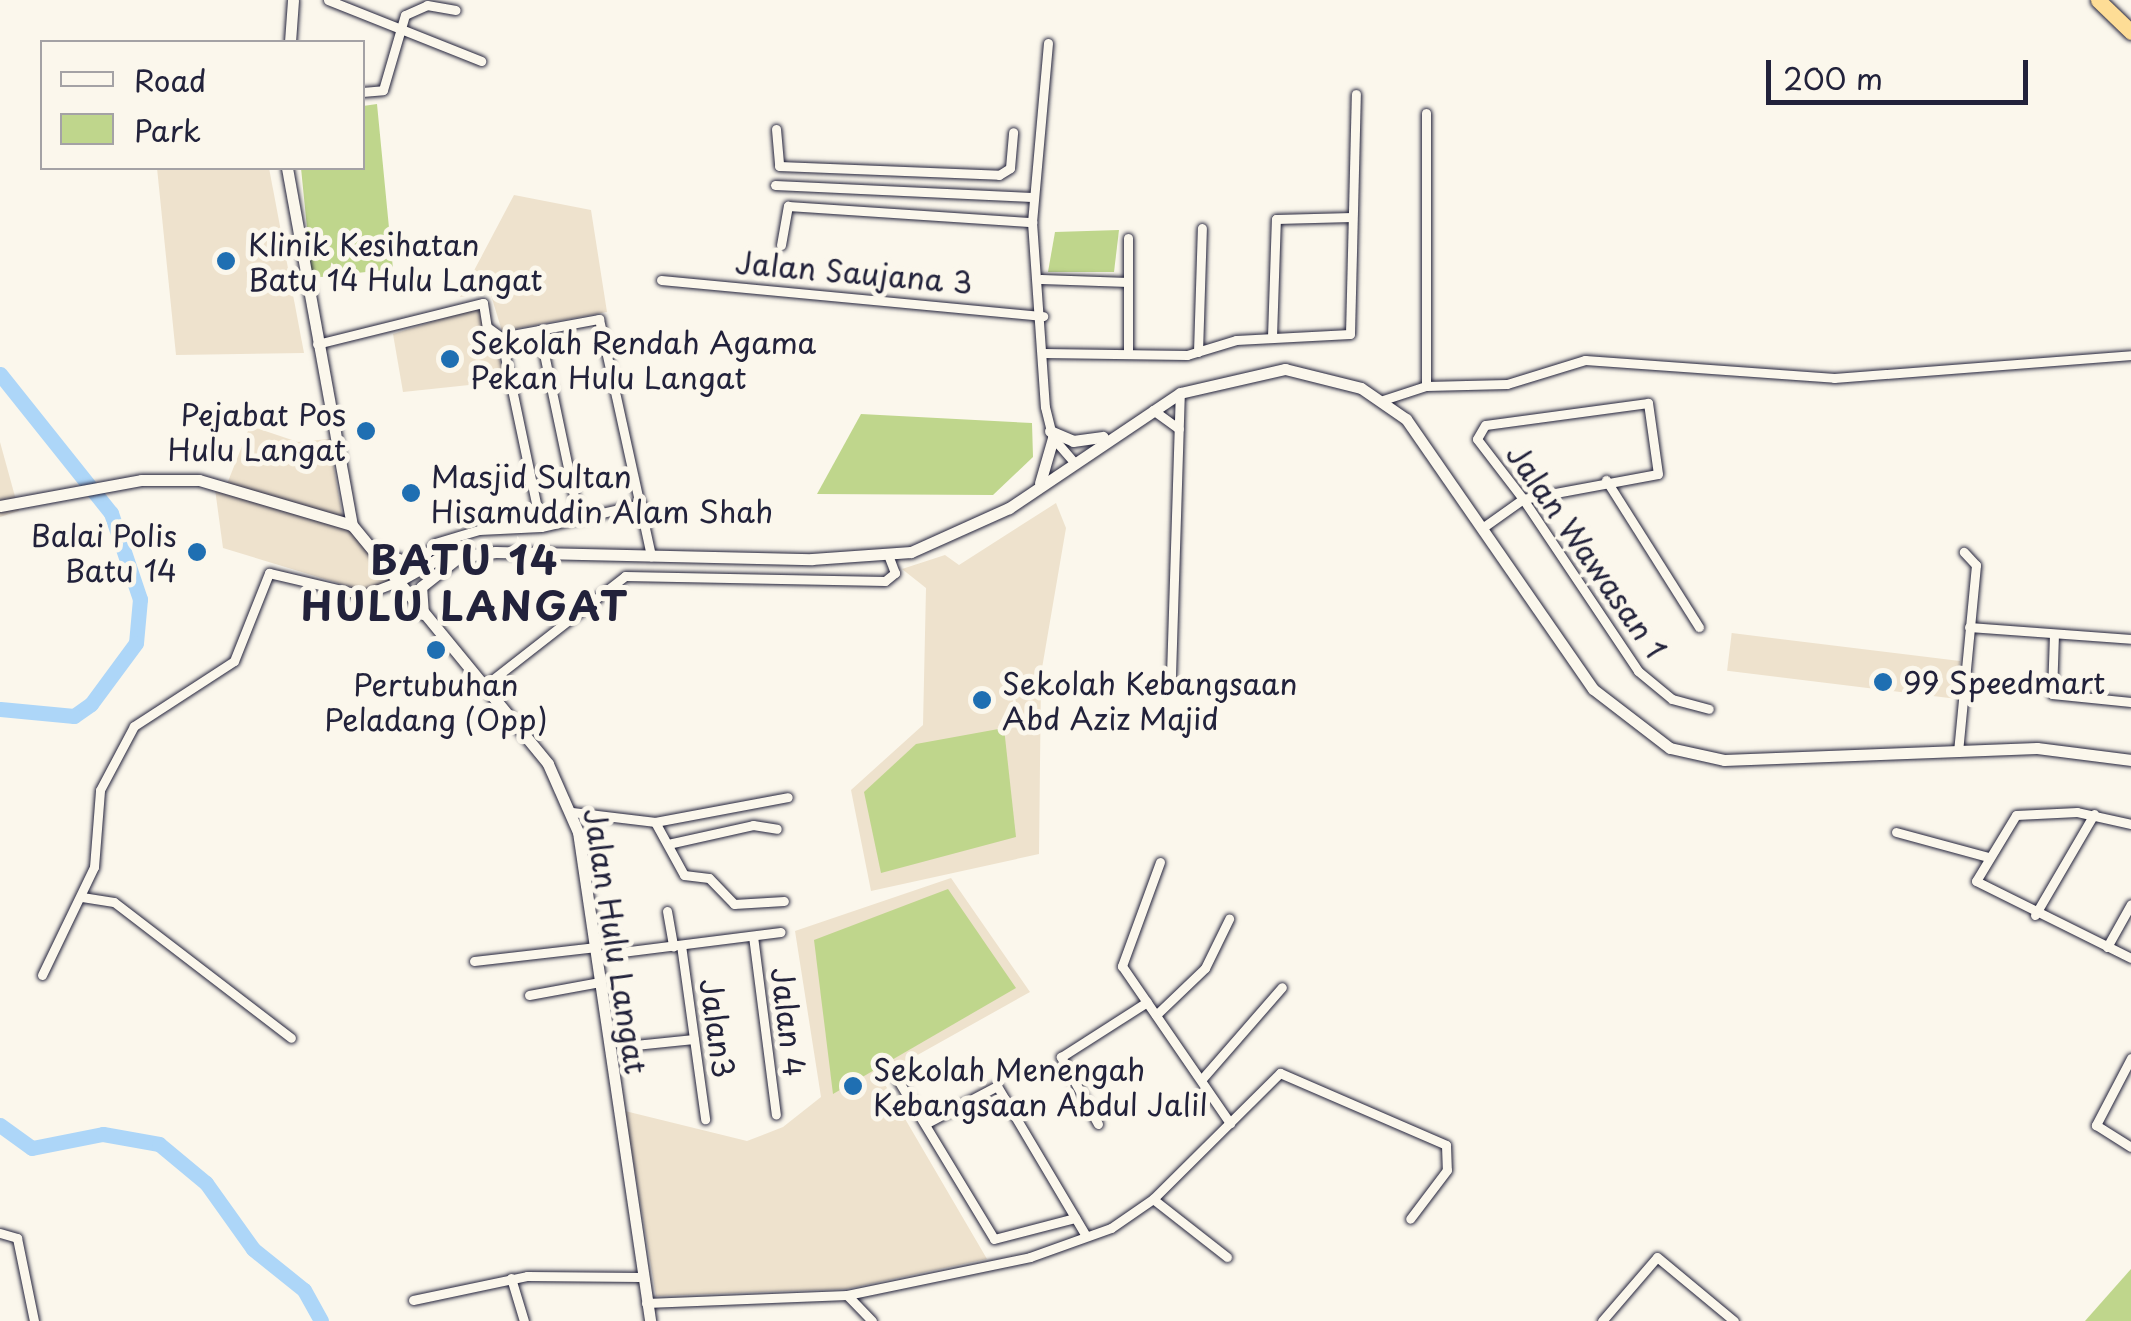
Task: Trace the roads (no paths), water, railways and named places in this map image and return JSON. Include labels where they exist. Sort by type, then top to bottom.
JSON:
[{"type":"highway","points":[[2098,0],[2131,32]]},
{"type":"street","points":[[290,40],[293,0]]},
{"type":"street","points":[[328,0],[398,24],[481,62]]},
{"type":"street","points":[[365,92],[384,90],[398,24],[414,8],[456,10]]},
{"type":"street","points":[[1038,487],[1051,434],[1032,197],[1048,43]]},
{"type":"street","points":[[1043,353],[1198,352],[1272,337],[1350,334],[1356,94]]},
{"type":"street","points":[[1426,113],[1426,386]]},
{"type":"street","points":[[776,128],[779,166],[1005,173],[1012,132]]},
{"type":"street","name":"Jalan Hulu Langat","points":[[287,170],[352,525],[548,764],[572,812],[597,951],[650,1321]]},
{"type":"street","points":[[888,171],[888,190]]},
{"type":"street","points":[[775,185],[1032,197]]},
{"type":"street","points":[[780,245],[788,206],[1032,222]]},
{"type":"street","points":[[1272,337],[1276,219],[1352,217]]},
{"type":"street","points":[[1198,352],[1202,228]]},
{"type":"street","points":[[1128,238],[1128,354]]},
{"type":"street","points":[[1041,279],[1128,282]]},
{"type":"street","name":"Jalan Saujana 3","points":[[661,280],[1043,316]]},
{"type":"street","points":[[317,344],[483,303],[487,327],[501,337],[540,527]]},
{"type":"street","points":[[501,337],[602,324],[651,556]]},
{"type":"street","points":[[540,330],[580,519]]},
{"type":"street","points":[[1383,400],[1426,386],[1507,384],[1585,360],[1834,378],[2131,355]]},
{"type":"street","points":[[42,975],[82,897],[98,845],[100,790],[134,726],[234,660],[270,574],[363,595],[395,582],[417,566],[468,554],[888,555],[952,539],[1180,393],[1285,369],[1383,400],[1485,526],[1593,690],[1670,748],[1741,760],[2071,749],[2131,760]]},
{"type":"street","points":[[1171,675],[1180,393]]},
{"type":"street","name":"Jalan Wawasan 1","points":[[1606,480],[1658,474],[1644,400],[1485,425],[1479,444],[1523,499],[1638,672],[1672,700],[1709,709]]},
{"type":"street","points":[[1151,409],[1178,429]]},
{"type":"street","points":[[1051,434],[1072,441],[1112,434]]},
{"type":"street","points":[[1051,434],[1073,461]]},
{"type":"street","points":[[0,506],[142,480],[224,484],[352,525],[376,552],[417,566]]},
{"type":"street","points":[[1485,526],[1523,499],[1606,480],[1699,627]]},
{"type":"street","points":[[417,566],[428,547],[450,538],[540,527],[642,504]]},
{"type":"street","points":[[1958,752],[1976,565],[1964,552]]},
{"type":"street","points":[[423,616],[427,577],[468,554]]},
{"type":"street","points":[[482,687],[625,576],[885,581],[894,573],[888,555]]},
{"type":"street","points":[[1969,628],[2131,639]]},
{"type":"street","points":[[2054,634],[2052,694],[2131,702]]},
{"type":"street","points":[[572,812],[655,822],[788,796]]},
{"type":"street","points":[[2131,824],[2076,812],[2009,818],[1976,886],[2131,958]]},
{"type":"street","points":[[2035,915],[2094,814]]},
{"type":"street","points":[[655,822],[684,875],[709,878],[729,903],[784,901]]},
{"type":"street","points":[[668,844],[753,825],[777,829]]},
{"type":"street","points":[[1896,832],[1988,857]]},
{"type":"street","points":[[1160,862],[1120,954],[1156,1016],[1230,1122]]},
{"type":"street","points":[[82,897],[114,902],[291,1038]]},
{"type":"street","points":[[2107,947],[2131,904]]},
{"type":"street","name":"Jalan3","points":[[667,911],[677,945],[705,1118]]},
{"type":"street","points":[[1156,1016],[1205,968],[1230,919]]},
{"type":"street","points":[[474,961],[677,945],[781,932]]},
{"type":"street","name":"Jalan 4","points":[[753,936],[776,1116]]},
{"type":"street","points":[[528,995],[600,982]]},
{"type":"street","points":[[1202,1080],[1282,987]]},
{"type":"street","points":[[1098,1124],[1062,1057],[1147,1002]]},
{"type":"street","points":[[636,1045],[694,1039]]},
{"type":"street","points":[[2131,1058],[2097,1116],[2103,1136],[2131,1147]]},
{"type":"street","points":[[646,1303],[847,1295],[1086,1236],[1153,1199],[1286,1073],[1446,1146],[1452,1160],[1410,1219]]},
{"type":"street","points":[[896,1077],[996,1240],[1076,1218]]},
{"type":"street","points":[[924,1124],[997,1086],[1086,1236]]},
{"type":"street","points":[[1153,1199],[1228,1258]]},
{"type":"street","points":[[0,1233],[13,1232],[34,1321]]},
{"type":"street","points":[[1602,1321],[1657,1258],[1734,1321]]},
{"type":"street","points":[[413,1300],[511,1278],[641,1277]]},
{"type":"street","points":[[511,1278],[524,1321]]},
{"type":"street","points":[[847,1295],[872,1321]]},
{"type":"waterway","points":[[0,374],[111,513],[140,599],[136,643],[91,704],[74,716],[0,709]]},
{"type":"waterway","points":[[0,1125],[32,1148],[103,1134],[159,1144],[206,1183],[253,1249],[304,1290],[321,1321]]},
{"type":"place","name":"Klinik Kesihatan Batu 14 Hulu Langat","points":[[226,261]]},
{"type":"place","name":"Sekolah Rendah Agama Pekan Hulu Langat","points":[[450,359]]},
{"type":"place","name":"Pejabat Pos Hulu Langat","points":[[366,431]]},
{"type":"place","name":"Masjid Sultan Hisamuddin Alam Shah","points":[[411,493]]},
{"type":"place","name":"Balai Polis Batu 14","points":[[197,552]]},
{"type":"place","name":"Pertubuhan Peladang (Opp)","points":[[436,650]]},
{"type":"place","name":"99 Speedmart","points":[[1883,682]]},
{"type":"place","name":"Sekolah Kebangsaan Abd Aziz Majid","points":[[982,700]]},
{"type":"place","name":"Sekolah Menengah Kebangsaan Abdul Jalil","points":[[853,1086]]},
{"type":"district","name":"BATU 14 HULU LANGAT","points":[[465,582]]}]
